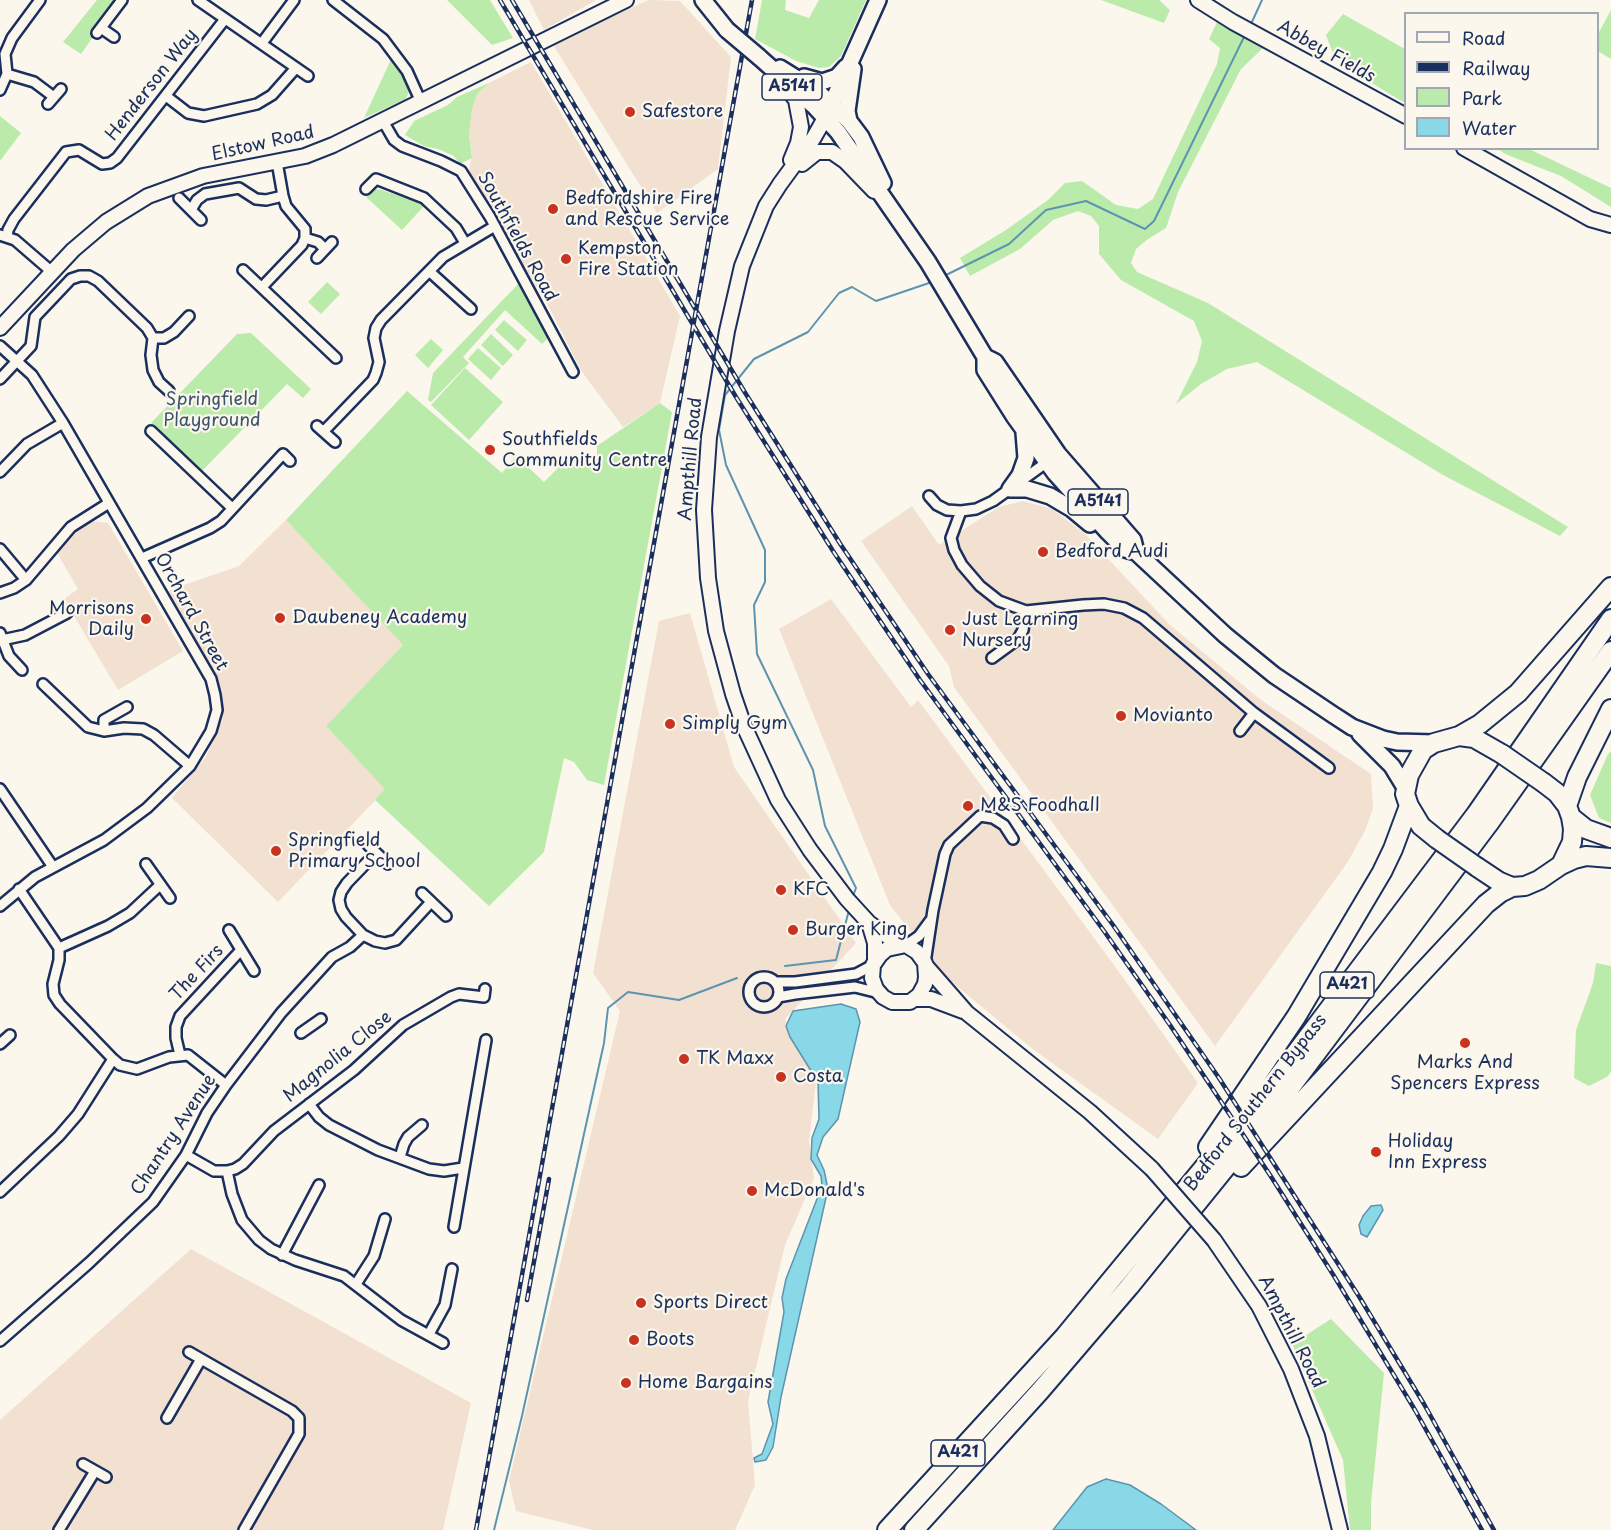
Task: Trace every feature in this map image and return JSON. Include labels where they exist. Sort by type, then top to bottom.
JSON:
[{"type":"highway","points":[[1065,1337],[1198,1162],[1296,1017],[1382,872],[1393,849],[1407,797],[1409,775],[1423,750],[1434,743],[1459,736],[1480,724],[1518,693],[1611,587]]},
{"type":"highway","name":"Bedford Southern Bypass","points":[[887,1530],[1065,1337],[1272,1086],[1476,814],[1611,619]]},
{"type":"highway","name":"Bedford Southern Bypass","points":[[914,1530],[1040,1391],[1129,1287],[1311,1060],[1490,822],[1611,651]]},
{"type":"highway","points":[[1561,865],[1572,842],[1574,829],[1569,812],[1577,777],[1611,709]]},
{"type":"highway","points":[[1459,736],[1474,738],[1502,754],[1544,783],[1586,829],[1611,838]]},
{"type":"highway","points":[[1407,797],[1421,826],[1497,881],[1512,887]]},
{"type":"highway","points":[[1129,1287],[1185,1232],[1270,1134],[1430,967],[1486,904],[1512,887],[1526,886],[1539,880],[1574,858],[1586,856],[1611,858]]},
{"type":"main road","name":"Elstow Road","points":[[0,328],[52,272],[99,228],[148,196],[202,176],[305,156],[323,149],[626,0]]},
{"type":"main road","name":"A5141","points":[[703,0],[727,30],[829,111],[928,262],[985,357],[985,370],[1024,429],[1133,540],[1136,552]]},
{"type":"main road","points":[[829,111],[878,0]]},
{"type":"main road","name":"Abbey Fields","points":[[1198,0],[1233,22],[1404,115]]},
{"type":"main road","points":[[785,70],[822,82],[837,77],[854,54]]},
{"type":"main road","points":[[854,54],[849,121],[865,145],[893,208]]},
{"type":"main road","points":[[759,57],[785,70],[817,91],[829,111],[849,121]]},
{"type":"main road","name":"Ampthill Road","points":[[759,57],[796,100],[801,123],[798,143],[764,211],[744,259],[717,383],[709,437],[704,531],[713,613],[724,662],[744,726],[784,811],[810,850],[852,904],[869,923],[903,945]]},
{"type":"main road","name":"Ampthill Road","points":[[780,183],[813,139],[829,111]]},
{"type":"main road","points":[[1468,150],[1590,219],[1611,225]]},
{"type":"main road","points":[[780,183],[813,154],[827,151],[840,156],[893,208]]},
{"type":"main road","name":"A5141","points":[[985,357],[995,362],[1053,458],[1108,532],[1125,549],[1136,552],[1225,635],[1274,675],[1352,727],[1392,766],[1407,797]]},
{"type":"main road","points":[[1010,489],[1020,475],[1026,458],[1024,429]]},
{"type":"main road","points":[[1010,489],[1027,489],[1050,496],[1072,509],[1098,531],[1108,532]]},
{"type":"main road","name":"A5141","points":[[1352,727],[1397,742],[1434,743]]},
{"type":"main road","points":[[869,923],[875,943],[872,978],[879,993],[888,1000],[899,1003],[910,1002],[915,999],[925,984],[926,964],[917,952],[903,945],[887,949],[874,963]]},
{"type":"main road","name":"Ampthill Road","points":[[926,964],[967,1013],[1090,1112],[1152,1169],[1214,1240],[1259,1306],[1301,1391],[1324,1459],[1340,1530]]},
{"type":"main road","name":"Ampthill Road","points":[[915,999],[937,1000],[967,1013]]},
{"type":"street","points":[[0,90],[7,74],[3,53],[40,0]]},
{"type":"street","points":[[114,38],[99,30],[122,0]]},
{"type":"street","points":[[198,0],[308,76]]},
{"type":"street","points":[[262,44],[294,0]]},
{"type":"street","points":[[333,0],[383,39],[407,71],[421,102]]},
{"type":"street","name":"Henderson Way","points":[[4,236],[61,156],[72,149],[79,150],[102,164],[110,163],[117,158],[225,19]]},
{"type":"street","points":[[165,96],[188,113],[204,116],[257,104],[272,95],[295,69]]},
{"type":"street","points":[[7,74],[34,82],[51,100],[61,89]]},
{"type":"street","name":"Southfields Road","points":[[383,121],[394,140],[402,146],[461,171],[495,226],[573,372]]},
{"type":"street","points":[[262,287],[302,245],[305,238],[304,229],[286,206],[277,162]]},
{"type":"street","points":[[366,189],[376,178],[424,198],[456,228],[465,243]]},
{"type":"street","points":[[191,210],[205,195],[239,188],[256,199],[266,200],[283,196]]},
{"type":"street","points":[[179,198],[201,220]]},
{"type":"street","points":[[335,442],[320,429],[373,380],[379,362],[374,338],[376,328],[444,257],[495,226]]},
{"type":"street","points":[[4,236],[15,240],[52,272]]},
{"type":"street","points":[[305,238],[329,245],[317,258]]},
{"type":"street","points":[[243,270],[336,358]]},
{"type":"street","points":[[429,271],[471,309]]},
{"type":"street","points":[[0,379],[31,346],[35,317],[71,279],[89,276],[98,281],[147,328],[153,339],[151,355],[153,370],[159,382],[169,391]]},
{"type":"street","points":[[153,339],[165,338],[174,333],[189,316]]},
{"type":"street","name":"Orchard Street","points":[[0,346],[32,375],[63,423],[211,679],[217,710],[211,731],[190,766],[147,808],[130,823],[104,840],[53,867],[19,889],[0,906]]},
{"type":"street","points":[[0,472],[27,444],[63,423]]},
{"type":"street","points":[[151,431],[232,508]]},
{"type":"street","points":[[142,558],[210,528],[284,454],[290,461]]},
{"type":"street","points":[[929,496],[937,505],[947,510],[976,509],[1010,489],[1053,458]]},
{"type":"street","points":[[0,592],[14,588],[26,580],[71,527],[109,503]]},
{"type":"street","points":[[961,511],[951,538],[954,550],[962,565],[980,586],[999,601],[1026,611],[1104,604],[1124,608],[1143,618],[1254,713],[1329,768]]},
{"type":"street","points":[[0,549],[26,580]]},
{"type":"street","points":[[992,657],[1018,639],[1023,630],[1026,611]]},
{"type":"street","points":[[22,670],[9,656],[1,637],[25,635],[51,623],[67,612]]},
{"type":"street","points":[[43,684],[88,727],[104,731],[124,728],[143,729],[154,735],[190,766]]},
{"type":"street","points":[[104,731],[104,720],[127,707]]},
{"type":"street","points":[[1239,731],[1254,713]]},
{"type":"street","points":[[0,789],[53,867]]},
{"type":"street","points":[[926,964],[932,919],[945,854],[949,845],[980,816],[993,818],[1004,825],[1013,840]]},
{"type":"street","points":[[368,845],[388,864]]},
{"type":"street","points":[[376,853],[347,882],[339,900],[346,917],[363,935],[375,942],[385,943],[396,940],[431,902]]},
{"type":"street","points":[[146,864],[170,898]]},
{"type":"street","points":[[59,948],[108,926],[130,913],[160,885]]},
{"type":"street","points":[[19,889],[59,948],[59,960],[53,984],[54,995],[113,1059],[120,1065],[137,1069],[180,1055],[188,1055],[226,1085]]},
{"type":"street","points":[[422,893],[446,916]]},
{"type":"street","points":[[903,945],[919,936],[932,919]]},
{"type":"street","name":"The Firs","points":[[229,930],[254,971]]},
{"type":"street","name":"Chantry Avenue","points":[[0,1341],[89,1263],[153,1202],[186,1155],[207,1113],[281,1013],[332,957],[363,935]]},
{"type":"street","name":"The Firs","points":[[180,1055],[176,1027],[180,1016],[241,950]]},
{"type":"street","points":[[775,982],[779,989],[778,998],[773,1004],[761,1007],[754,1003],[750,995],[751,987],[756,981],[764,978],[775,982],[795,982],[856,974],[874,963]]},
{"type":"street","points":[[778,998],[855,987],[879,993]]},
{"type":"street","name":"Magnolia Close","points":[[227,1171],[243,1164],[274,1131],[354,1070],[402,1025],[459,994],[484,997],[485,988]]},
{"type":"street","points":[[301,1033],[321,1019]]},
{"type":"street","points":[[0,1044],[10,1035]]},
{"type":"street","points":[[454,1227],[486,1040]]},
{"type":"street","points":[[0,1192],[59,1136],[78,1114],[113,1059]]},
{"type":"street","points":[[309,1104],[329,1125],[378,1150],[429,1169],[444,1171],[463,1168]]},
{"type":"street","points":[[400,1157],[408,1137],[422,1125]]},
{"type":"street","points":[[186,1155],[214,1170],[227,1171],[232,1194],[242,1220],[259,1240],[282,1255],[345,1276],[401,1320],[443,1343]]},
{"type":"street","points":[[282,1255],[316,1200],[319,1185]]},
{"type":"street","points":[[356,1284],[374,1257],[385,1219]]},
{"type":"street","points":[[429,1334],[446,1305],[452,1269]]},
{"type":"street","points":[[189,1352],[292,1411],[299,1418],[299,1434],[244,1530]]},
{"type":"street","points":[[167,1418],[201,1359]]},
{"type":"street","points":[[83,1464],[106,1477]]},
{"type":"street","points":[[59,1530],[95,1471]]},
{"type":"shaded area","points":[[529,0],[596,0],[544,30]]},
{"type":"shaded area","points":[[649,0],[680,1],[731,57],[718,169],[657,213],[552,43]]},
{"type":"shaded area","points":[[531,62],[680,316],[660,403],[623,427],[582,372],[550,309],[468,175],[472,155],[469,135],[472,110],[477,94],[489,83]]},
{"type":"shaded area","points":[[1023,501],[1052,509],[1084,533],[1170,625],[1261,700],[1371,774],[1373,808],[1365,831],[1347,863],[1215,1046],[954,687],[949,666],[861,541],[912,506],[939,545],[999,507]]},
{"type":"shaded area","points":[[286,520],[403,645],[326,726],[386,789],[278,902],[172,798],[205,758],[223,719],[219,680],[167,591],[239,566]]},
{"type":"shaded area","points":[[91,521],[108,523],[183,651],[118,690],[64,599],[78,589],[56,551],[79,527]]},
{"type":"shaded area","points":[[831,599],[911,707],[918,700],[1114,965],[1198,1083],[1158,1139],[1034,1050],[947,978],[890,905],[779,629]]},
{"type":"shaded area","points":[[690,613],[734,767],[856,943],[785,1019],[816,1082],[809,1141],[814,1178],[785,1245],[748,1401],[755,1485],[735,1530],[593,1530],[516,1511],[509,1481],[620,1011],[593,973],[659,621]]},
{"type":"shaded area","points":[[191,1249],[471,1403],[443,1530],[0,1530],[0,1420]]},
{"type":"green space","points":[[97,0],[119,0],[81,54],[63,42]]},
{"type":"green space","points":[[447,0],[490,0],[513,38],[492,45]]},
{"type":"green space","points":[[762,0],[786,0],[785,10],[809,18],[819,0],[866,0],[841,56],[829,67],[819,68],[796,61],[755,39]]},
{"type":"green space","points":[[1101,0],[1159,0],[1170,10],[1164,23]]},
{"type":"green space","points":[[1611,10],[1611,59],[1599,52],[1599,32]]},
{"type":"green space","points":[[1343,14],[1404,48],[1404,102],[1353,72],[1332,51],[1326,35]]},
{"type":"green space","points":[[1217,22],[1263,48],[1241,69],[1178,192],[1166,228],[1136,249],[1131,263],[1137,272],[1208,303],[1568,527],[1560,536],[1443,475],[1257,362],[1227,369],[1201,384],[1176,404],[1197,362],[1202,341],[1194,321],[1121,280],[1099,254],[1099,226],[1091,216],[1078,211],[1053,220],[1020,249],[970,276],[960,258],[1006,230],[1048,200],[1065,183],[1082,181],[1116,205],[1138,209],[1153,199],[1217,64],[1220,48],[1209,39]]},
{"type":"green space","points":[[393,55],[405,74],[410,89],[406,99],[364,118]]},
{"type":"green space","points":[[489,83],[477,94],[472,110],[469,135],[472,158],[460,164],[454,156],[424,146],[405,135],[414,121],[448,105],[457,97]]},
{"type":"green space","points":[[0,116],[21,133],[0,161]]},
{"type":"green space","points":[[1499,150],[1531,150],[1611,188],[1611,207],[1561,176]]},
{"type":"green space","points":[[378,189],[426,204],[402,230],[366,197]]},
{"type":"green space","points":[[521,281],[551,335],[542,344],[505,310],[463,357],[469,363],[431,402],[428,400],[433,373]]},
{"type":"green space","points":[[327,282],[340,294],[321,314],[308,302]]},
{"type":"green space","points":[[504,320],[527,340],[518,351],[495,330]]},
{"type":"green space","name":"Springfield Playground","points":[[251,333],[311,389],[303,398],[287,384],[201,472],[151,423],[237,334]]},
{"type":"green space","points":[[491,334],[513,355],[503,366],[481,345]]},
{"type":"green space","points":[[431,339],[443,350],[428,368],[415,355]]},
{"type":"green space","points":[[478,348],[501,368],[491,380],[468,359]]},
{"type":"green space","points":[[465,368],[503,402],[469,440],[431,405]]},
{"type":"green space","points":[[407,391],[502,473],[516,456],[544,482],[569,457],[576,466],[585,457],[591,464],[597,458],[597,446],[660,403],[672,412],[604,785],[587,780],[574,762],[564,758],[544,852],[489,906],[375,800],[385,789],[326,726],[403,645],[286,520]]},
{"type":"green space","points":[[1611,751],[1611,823],[1599,818],[1590,795]]},
{"type":"green space","points":[[1596,963],[1611,966],[1611,1072],[1607,1077],[1589,1086],[1574,1078],[1576,1030],[1593,983]]},
{"type":"green space","points":[[1331,1319],[1384,1373],[1371,1503],[1371,1530],[1350,1530],[1343,1460],[1292,1344]]},
{"type":"water","points":[[841,1004],[856,1009],[860,1022],[838,1119],[823,1137],[817,1155],[824,1170],[828,1189],[781,1397],[773,1447],[766,1460],[755,1462],[754,1458],[762,1454],[773,1424],[768,1402],[784,1312],[782,1298],[786,1279],[822,1186],[821,1176],[811,1159],[812,1138],[819,1119],[818,1082],[790,1037],[786,1026],[793,1011]]},
{"type":"water","points":[[1381,1205],[1383,1210],[1367,1237],[1361,1234],[1359,1225],[1363,1216],[1371,1206]]},
{"type":"water","points":[[1106,1479],[1130,1485],[1196,1530],[1053,1530],[1087,1487]]},
{"type":"waterway","points":[[1251,24],[1262,0]]},
{"type":"waterway","points":[[942,277],[1009,244],[1046,210],[1086,201],[1145,229],[1154,221],[1245,35]]},
{"type":"waterway","points":[[853,896],[856,888],[825,826],[813,770],[757,654],[754,605],[765,582],[765,550],[726,465],[719,430],[725,395],[754,359],[808,332],[839,293],[852,287],[876,301],[932,282]]},
{"type":"waterway","points":[[785,966],[836,960],[849,910]]},
{"type":"waterway","points":[[494,1530],[522,1416],[604,1043],[608,1008],[628,992],[679,1000],[737,978]]},
{"type":"railway","points":[[500,0],[736,397],[833,551],[920,680],[1170,1025],[1270,1175],[1415,1410],[1482,1530]]},
{"type":"railway","points":[[512,0],[744,391],[841,545],[928,674],[1113,925],[1219,1078],[1360,1298],[1424,1404],[1494,1530]]},
{"type":"railway","points":[[476,1530],[752,0]]},
{"type":"railway","points":[[527,1300],[549,1179]]},
{"type":"place","name":"Safestore","points":[[630,112]]},
{"type":"place","name":"Bedfordshire Fire and Rescue Service","points":[[553,209]]},
{"type":"place","name":"Kempston Fire Station","points":[[566,259]]},
{"type":"place","name":"Southfields Community Centre","points":[[490,450]]},
{"type":"place","name":"Bedford Audi","points":[[1043,552]]},
{"type":"place","name":"Daubeney Academy","points":[[280,618]]},
{"type":"place","name":"Morrisons Daily","points":[[146,619]]},
{"type":"place","name":"Just Learning Nursery","points":[[950,630]]},
{"type":"place","name":"Movianto","points":[[1121,716]]},
{"type":"place","name":"Simply Gym","points":[[670,724]]},
{"type":"place","name":"M&S Foodhall","points":[[968,806]]},
{"type":"place","name":"Springfield Primary School","points":[[276,851]]},
{"type":"place","name":"KFC","points":[[781,890]]},
{"type":"place","name":"Burger King","points":[[793,930]]},
{"type":"place","name":"Marks And Spencers Express","points":[[1465,1043]]},
{"type":"place","name":"TK Maxx","points":[[684,1059]]},
{"type":"place","name":"Costa","points":[[781,1077]]},
{"type":"place","name":"Holiday Inn Express","points":[[1376,1152]]},
{"type":"place","name":"McDonald's","points":[[752,1191]]},
{"type":"place","name":"Sports Direct","points":[[641,1303]]},
{"type":"place","name":"Boots","points":[[634,1340]]},
{"type":"place","name":"Home Bargains","points":[[626,1383]]}]
